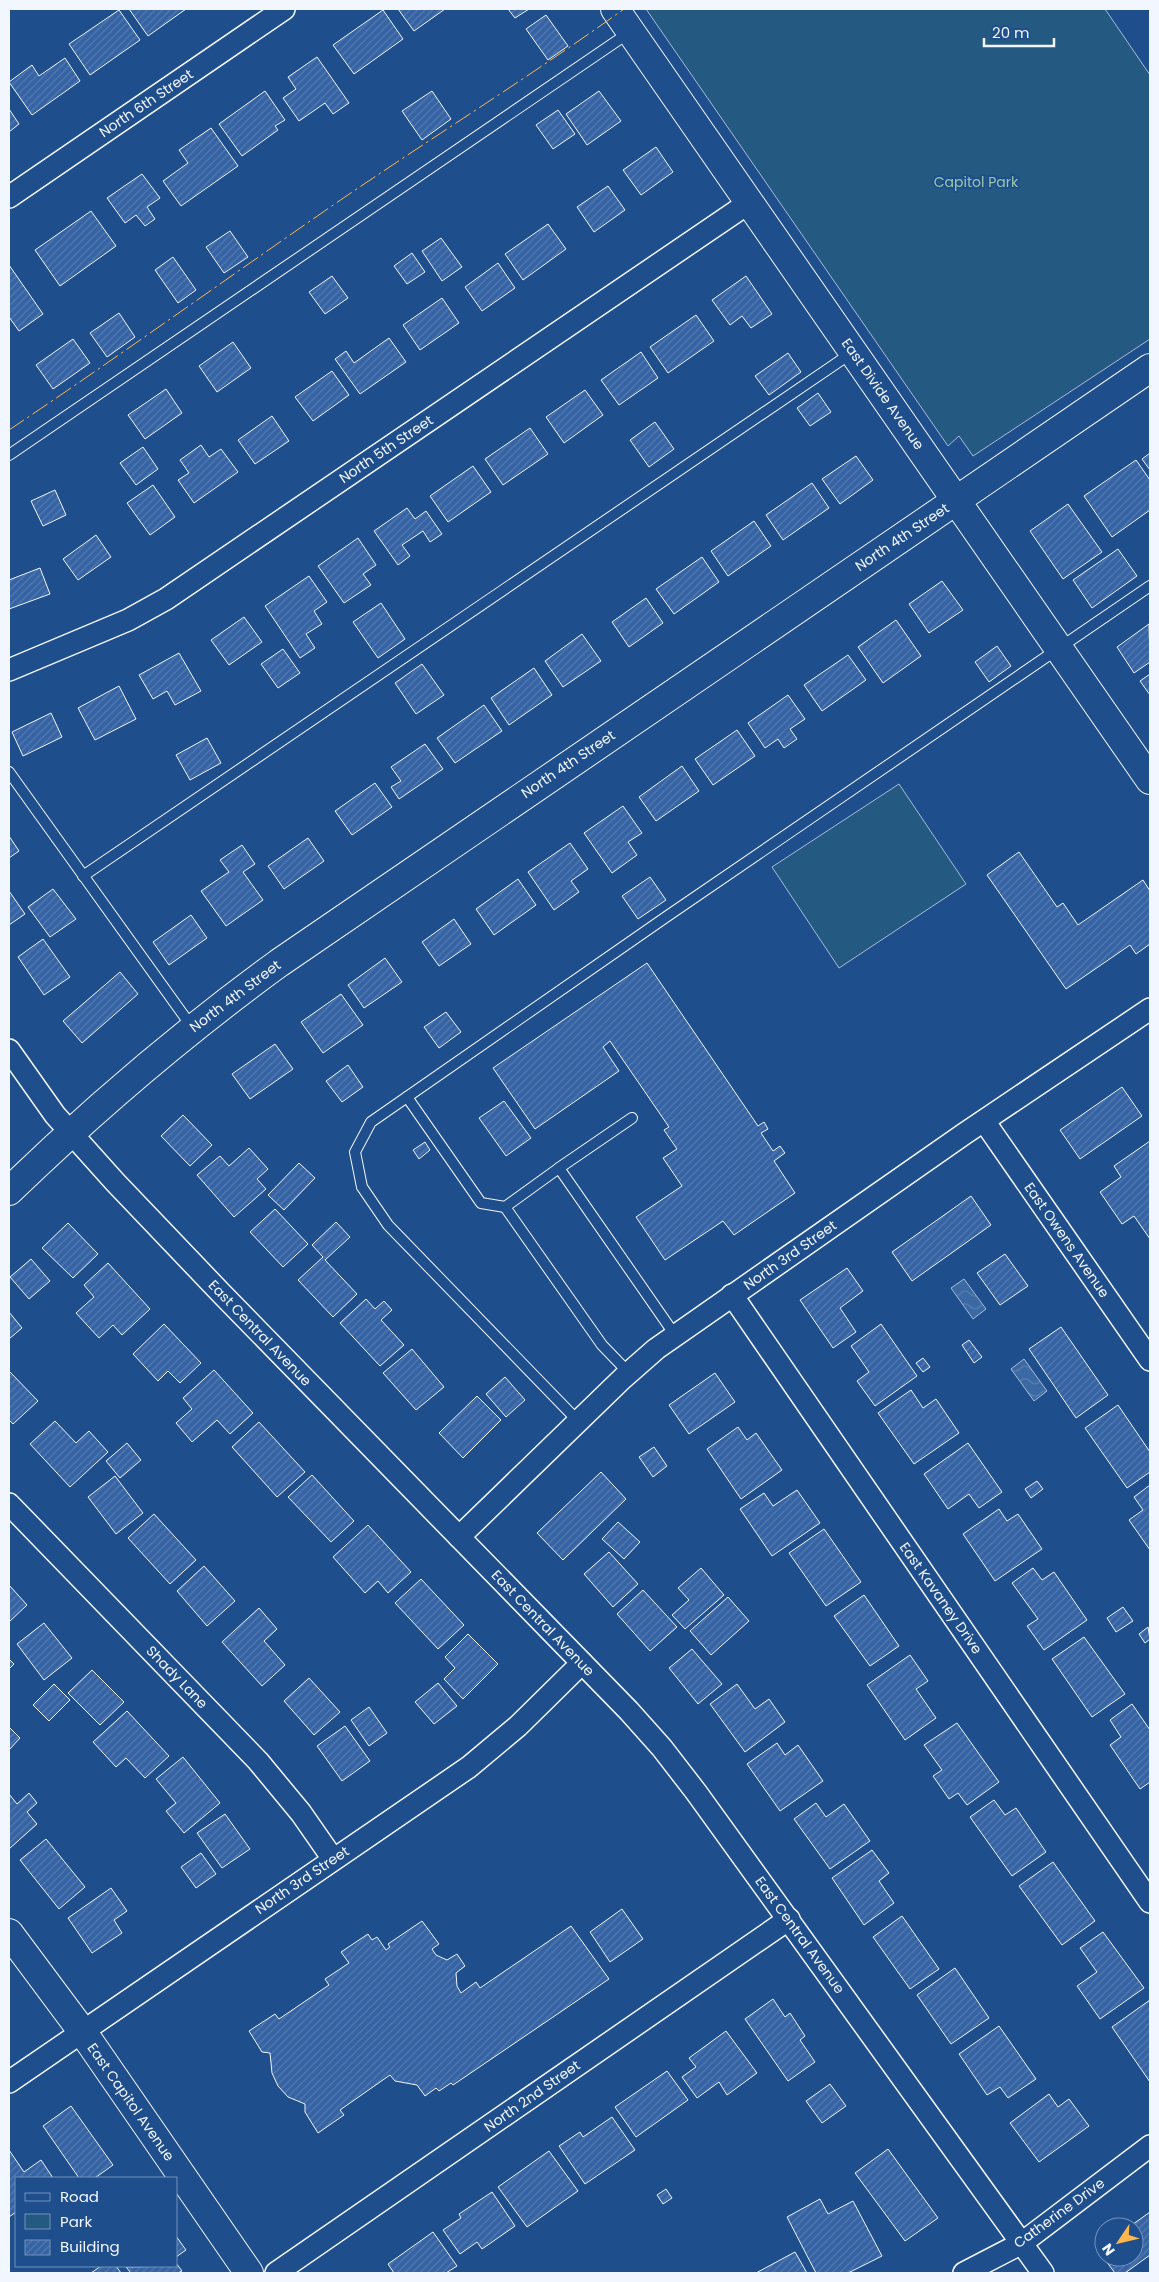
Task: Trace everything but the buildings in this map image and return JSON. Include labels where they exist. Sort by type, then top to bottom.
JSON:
[{"type":"street","name":"North 6th Street","points":[[9,198],[284,9]]},
{"type":"street","name":"East Divide Avenue","points":[[615,9],[1150,780]]},
{"type":"street","name":"North 5th Street","points":[[9,670],[128,620],[166,598],[750,202]]},
{"type":"street","name":"North 4th Street","points":[[9,1191],[70,1132],[192,1028],[278,963],[1150,368]]},
{"type":"street","name":"North 3rd Street","points":[[459,1537],[628,1372],[675,1335],[984,1121],[1150,1009]]},
{"type":"street","name":"East Central Avenue","points":[[9,1050],[55,1115],[70,1132],[220,1292],[582,1663],[662,1748],[789,1919],[1043,2273]]},
{"type":"street","name":"East Owens Avenue","points":[[984,1121],[1150,1360]]},
{"type":"street","name":"East Kavaney Drive","points":[[732,1295],[1150,1902]]},
{"type":"street","name":"Shady Lane","points":[[9,1504],[241,1743],[281,1788],[333,1859]]},
{"type":"street","name":"North 3rd Street","points":[[9,2082],[495,1747],[582,1663]]},
{"type":"street","name":"North 2nd Street","points":[[276,2273],[789,1919]]},
{"type":"street","name":"East Capitol Avenue","points":[[9,1933],[82,2031],[248,2273]]},
{"type":"street","name":"Catherine Drive","points":[[964,2273],[1022,2242],[1150,2146]]},
{"type":"lane","points":[[9,456],[630,31]]},
{"type":"lane","points":[[83,876],[853,352]]},
{"type":"lane","points":[[578,1421],[388,1225],[362,1187],[355,1152],[371,1122],[1150,586]]},
{"type":"lane","points":[[9,772],[192,1028]]},
{"type":"lane","points":[[408,1097],[481,1203],[505,1207],[632,1118]]},
{"type":"lane","points":[[559,1168],[675,1335]]},
{"type":"lane","points":[[505,1207],[602,1345],[628,1372]]},
{"type":"green space","name":"Capitol Park","points":[[646,9],[1105,9],[1150,75],[1150,339],[973,456],[959,436],[948,446]]},
{"type":"green space","points":[[899,784],[966,884],[839,968],[772,867]]},
{"type":"water","points":[[964,1279],[986,1309],[973,1319],[951,1288]]},
{"type":"water","points":[[1024,1359],[1047,1391],[1034,1401],[1011,1369]]},
{"type":"power","points":[[9,430],[342,199],[554,58],[624,9]]}]
